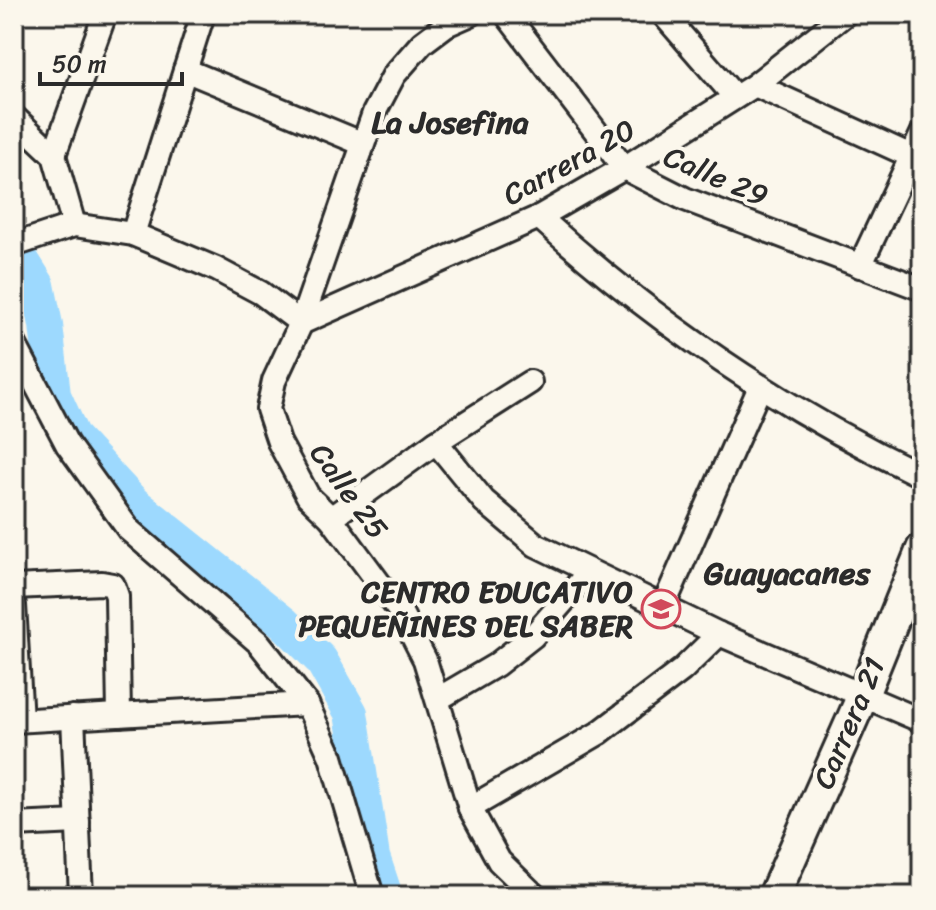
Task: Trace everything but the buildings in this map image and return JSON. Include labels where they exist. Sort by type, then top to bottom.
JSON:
[{"type":"street","points":[[54,155],[105,14]]},
{"type":"street","points":[[133,234],[203,14]]},
{"type":"street","points":[[424,14],[446,25]]},
{"type":"street","name":"Calle 25","points":[[471,14],[446,25],[422,43],[394,75],[374,113],[361,143],[301,323],[274,381],[268,409],[279,442],[308,496],[331,518],[401,613],[425,660],[470,808],[499,861],[535,896]]},
{"type":"street","name":"Calle 29","points":[[506,14],[624,168],[685,199],[922,289]]},
{"type":"street","points":[[663,14],[735,97]]},
{"type":"street","name":"Carrera 20","points":[[301,323],[539,217],[624,168],[755,85],[845,14]]},
{"type":"street","points":[[185,70],[361,143]]},
{"type":"street","points":[[755,85],[911,156]]},
{"type":"street","points":[[14,117],[54,155],[74,225]]},
{"type":"street","points":[[860,266],[922,134]]},
{"type":"street","points":[[539,217],[595,268],[760,387],[851,442],[922,476]]},
{"type":"street","points":[[14,245],[74,225],[133,234],[216,269],[261,293],[301,323]]},
{"type":"street","points":[[14,343],[67,444],[129,530],[259,643],[307,704],[331,757],[372,896]]},
{"type":"street","points":[[331,518],[436,442],[530,382]]},
{"type":"street","points":[[663,607],[760,387]]},
{"type":"street","points":[[436,442],[484,501],[536,545],[719,634],[922,721]]},
{"type":"street","name":"Carrera 21","points":[[774,896],[863,695],[922,549]]},
{"type":"street","points":[[438,699],[496,665],[533,636],[589,572]]},
{"type":"street","points":[[14,587],[113,585],[117,596],[119,715]]},
{"type":"street","points":[[14,605],[18,720],[307,704]]},
{"type":"street","points":[[470,808],[599,733],[682,670],[719,634]]},
{"type":"street","points":[[73,717],[81,896]]},
{"type":"street","points":[[14,825],[78,822]]},
{"type":"waterway","points":[[14,247],[38,285],[54,395],[73,437],[134,503],[284,623],[321,660],[351,713],[373,857],[386,896]]},
{"type":"place","name":"CENTRO EDUCATIVO PEQUEÑINES DEL SABER","points":[[661,609]]},
{"type":"district","name":"La Josefina","points":[[450,122]]},
{"type":"district","name":"Guayacanes","points":[[787,573]]}]
